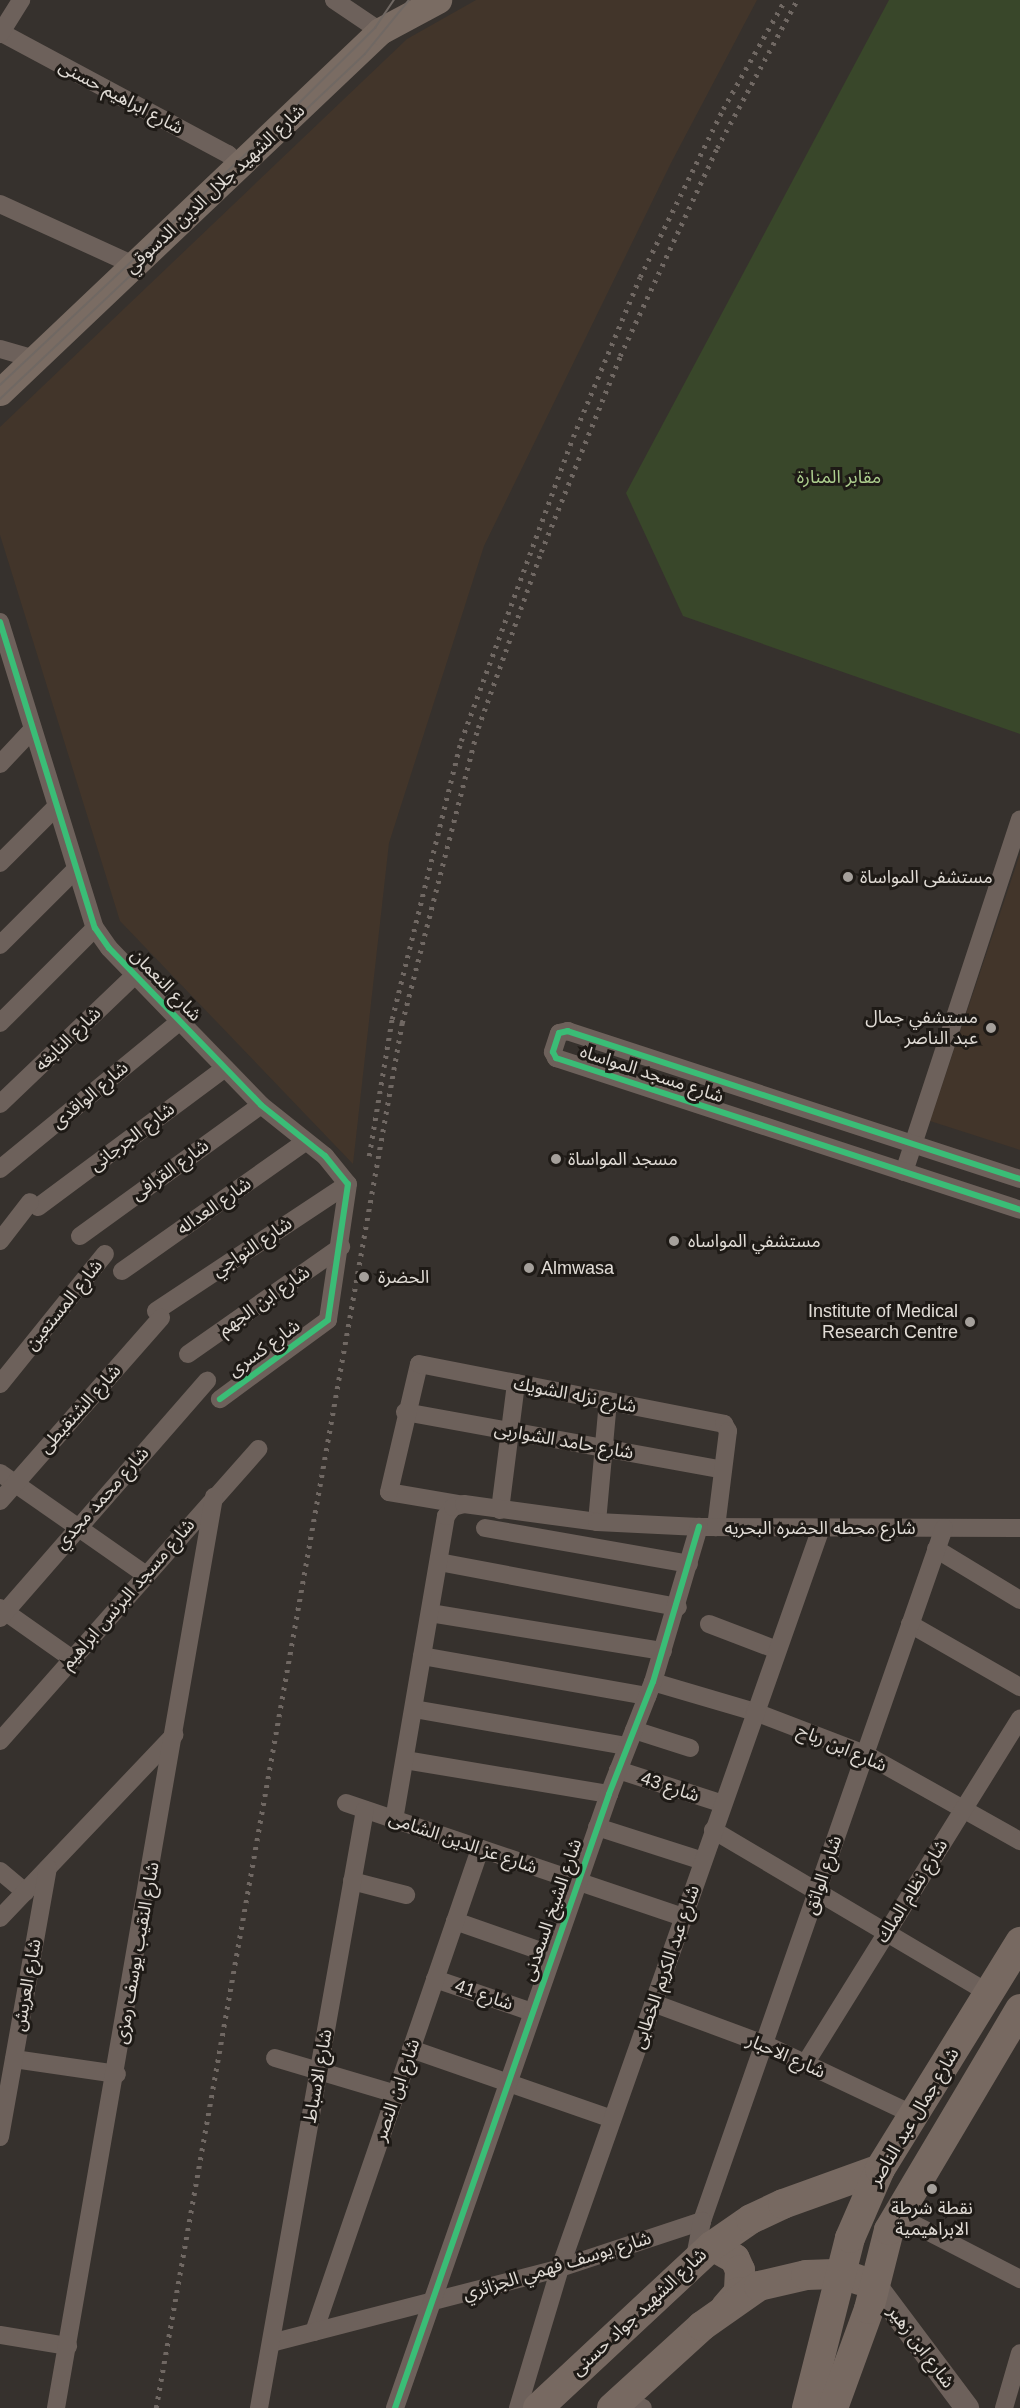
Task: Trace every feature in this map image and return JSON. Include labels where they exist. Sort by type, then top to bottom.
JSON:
[{"type":"main road","points":[[380,31],[403,0]]},
{"type":"main road","name":"شارع الشهيد جلال الدين الدسوقي","points":[[0,392],[380,31],[438,0]]},
{"type":"main road","name":"شارع جمال عبد الناصر","points":[[807,2408],[853,2228],[880,2169],[916,2116],[1020,1942]]},
{"type":"main road","name":"شارع جمال عبد الناصر","points":[[833,2408],[858,2340],[896,2215],[1020,2009]]},
{"type":"main road","name":"شارع الشهيد جواد حسنى","points":[[538,2408],[703,2242],[783,2204],[880,2169]]},
{"type":"main road","points":[[628,2406],[738,2292],[740,2270],[735,2259],[703,2242]]},
{"type":"main road","points":[[726,2307],[759,2286],[789,2277],[842,2274],[875,2285]]},
{"type":"main road","points":[[828,2331],[848,2330],[858,2340]]},
{"type":"street","points":[[0,33],[21,0]]},
{"type":"street","points":[[334,0],[380,31]]},
{"type":"street","name":"شارع ابراهيم حسنى","points":[[0,33],[228,154],[240,166]]},
{"type":"street","points":[[0,204],[134,265]]},
{"type":"street","points":[[0,349],[35,359]]},
{"type":"street","name":"شارع النعمان","points":[[0,622],[5,662],[32,730],[95,928],[135,975],[261,1105],[336,1166],[348,1184]]},
{"type":"street","points":[[0,764],[32,730]]},
{"type":"street","points":[[0,864],[56,807]]},
{"type":"street","points":[[903,1172],[1020,820]]},
{"type":"street","points":[[0,945],[75,870]]},
{"type":"street","points":[[0,1023],[95,928]]},
{"type":"street","name":"شارع النابغه","points":[[0,1104],[135,975]]},
{"type":"street","name":"شارع الواقدى","points":[[0,1169],[180,1021]]},
{"type":"street","name":"شارع مسجد المواساه","points":[[1020,1179],[568,1031],[559,1033],[553,1052],[556,1058],[1020,1210]]},
{"type":"street","name":"شارع الجرجانى","points":[[0,1240],[34,1204],[225,1068]]},
{"type":"street","name":"شارع القرافى","points":[[80,1236],[261,1105]]},
{"type":"street","name":"شارع العداله","points":[[122,1271],[306,1141]]},
{"type":"street","points":[[341,1247],[348,1184]]},
{"type":"street","name":"شارع النواجي","points":[[159,1315],[348,1184]]},
{"type":"street","name":"شارع كسرى","points":[[220,1399],[326,1322],[341,1247]]},
{"type":"street","name":"شارع ابن الجهم","points":[[188,1354],[341,1247]]},
{"type":"street","name":"شارع المستعين","points":[[0,1384],[105,1254]]},
{"type":"street","name":"شارع الشنقيطى","points":[[0,1501],[7,1478],[159,1315]]},
{"type":"street","name":"شارع نزله الشويك","points":[[405,1412],[418,1364],[721,1423],[728,1431]]},
{"type":"street","name":"شارع محمد مجدي","points":[[2,1613],[75,1527],[207,1381]]},
{"type":"street","points":[[500,1509],[516,1383]]},
{"type":"street","points":[[597,1522],[608,1401]]},
{"type":"street","name":"شارع حامد الشواربى","points":[[405,1412],[723,1470]]},
{"type":"street","name":"شارع محطه الحضره البحريه","points":[[405,1412],[389,1492],[453,1510],[500,1509],[597,1522],[708,1527],[1020,1528]]},
{"type":"street","name":"شارع الشيخ السعدنى","points":[[395,2408],[597,1827],[650,1689],[678,1607],[689,1564],[708,1527],[723,1470],[728,1431]]},
{"type":"street","name":"شارع مسجد البرنس ابراهيم","points":[[0,1741],[145,1574],[258,1449]]},
{"type":"street","points":[[7,1478],[145,1574]]},
{"type":"street","name":"شارع النقيب يوسف رمزى","points":[[56,2408],[117,2074],[214,1497]]},
{"type":"street","points":[[394,1820],[439,1562],[453,1510]]},
{"type":"street","name":"شارع عبد الكريم الخطابى","points":[[518,2408],[560,2268],[821,1527]]},
{"type":"street","points":[[484,1528],[689,1564]]},
{"type":"street","name":"شارع الواثق","points":[[703,2242],[764,2044],[944,1528]]},
{"type":"street","points":[[936,1549],[1020,1600]]},
{"type":"street","points":[[439,1562],[678,1607]]},
{"type":"street","points":[[2,1613],[71,1658]]},
{"type":"street","points":[[430,1613],[663,1651]]},
{"type":"street","points":[[709,1624],[777,1650]]},
{"type":"street","points":[[909,1624],[1020,1687]]},
{"type":"street","name":"شارع ابن رباح","points":[[423,1656],[650,1689],[755,1713],[865,1754],[1020,1841]]},
{"type":"street","points":[[414,1709],[690,1748]]},
{"type":"street","name":"شارع نظام الملك","points":[[805,2064],[1020,1718]]},
{"type":"street","points":[[0,1918],[174,1735]]},
{"type":"street","points":[[405,1760],[609,1794]]},
{"type":"street","name":"شارع 43","points":[[618,1770],[723,1804]]},
{"type":"street","name":"شارع عز الدين الشامى","points":[[346,1803],[683,1917]]},
{"type":"street","name":"شارع الاسباط","points":[[259,2408],[365,1810]]},
{"type":"street","points":[[597,1827],[703,1861]]},
{"type":"street","points":[[713,1830],[989,1993]]},
{"type":"street","name":"شارع ابن النصر","points":[[314,2332],[480,1849]]},
{"type":"street","name":"شارع العريش","points":[[0,2137],[48,1868]]},
{"type":"street","points":[[0,1871],[25,1892]]},
{"type":"street","points":[[352,1881],[406,1895]]},
{"type":"street","points":[[455,1922],[552,1955]]},
{"type":"street","name":"شارع 41","points":[[435,1979],[532,2012]]},
{"type":"street","name":"شارع الاحبار","points":[[653,2004],[764,2044],[916,2116]]},
{"type":"street","points":[[411,2049],[612,2119]]},
{"type":"street","points":[[275,2058],[396,2094]]},
{"type":"street","points":[[14,2059],[117,2074]]},
{"type":"street","points":[[896,2215],[1020,2279]]},
{"type":"street","name":"شارع يوسف فهمي الجزائري","points":[[271,2343],[560,2268],[703,2242]]},
{"type":"street","name":"شارع ابن زهير","points":[[875,2285],[966,2408]]},
{"type":"street","points":[[0,2335],[68,2346]]},
{"type":"street","points":[[1004,2408],[1020,2353]]},
{"type":"shaded area","points":[[476,0],[757,0],[671,163],[484,546],[389,843],[353,1164],[120,921],[0,535],[0,427],[407,39]]},
{"type":"shaded area","name":"مستشفي جمال عبد الناصر","points":[[1020,854],[1020,1150],[930,1121]]},
{"type":"green space","name":"مقابر المنارة","points":[[889,0],[1020,0],[1020,734],[683,616],[626,493]]},
{"type":"tram line","points":[[0,385],[277,125],[375,28],[394,0]]},
{"type":"tram line","points":[[0,399],[365,54],[409,0]]},
{"type":"railway","points":[[369,1156],[392,1019],[461,741],[573,437],[640,277],[723,109],[785,0]]},
{"type":"railway","points":[[156,2408],[402,1023],[478,728],[541,552],[620,356],[717,148],[797,0]]},
{"type":"cycle path","points":[[0,622],[95,928],[109,948],[261,1105],[325,1156],[348,1184],[328,1320],[220,1399]]},
{"type":"cycle path","points":[[1020,1179],[568,1031],[559,1033],[553,1052],[556,1058],[1020,1210]]},
{"type":"cycle path","points":[[395,2408],[609,1794],[653,1682],[699,1527]]},
{"type":"place","name":"مستشفى المواساة","points":[[848,877]]},
{"type":"place","name":"مستشفي جمال عبد الناصر","points":[[991,1028]]},
{"type":"place","name":"مسجد المواساة","points":[[556,1159]]},
{"type":"place","name":"مستشفي المواساه","points":[[674,1241]]},
{"type":"place","name":"Almwasa","points":[[529,1268]]},
{"type":"place","name":"الحضرة","points":[[364,1277]]},
{"type":"place","name":"Institute of Medical Research Centre","points":[[970,1322]]},
{"type":"place","name":"نقطة شرطة الابراهيمية","points":[[932,2189]]}]
